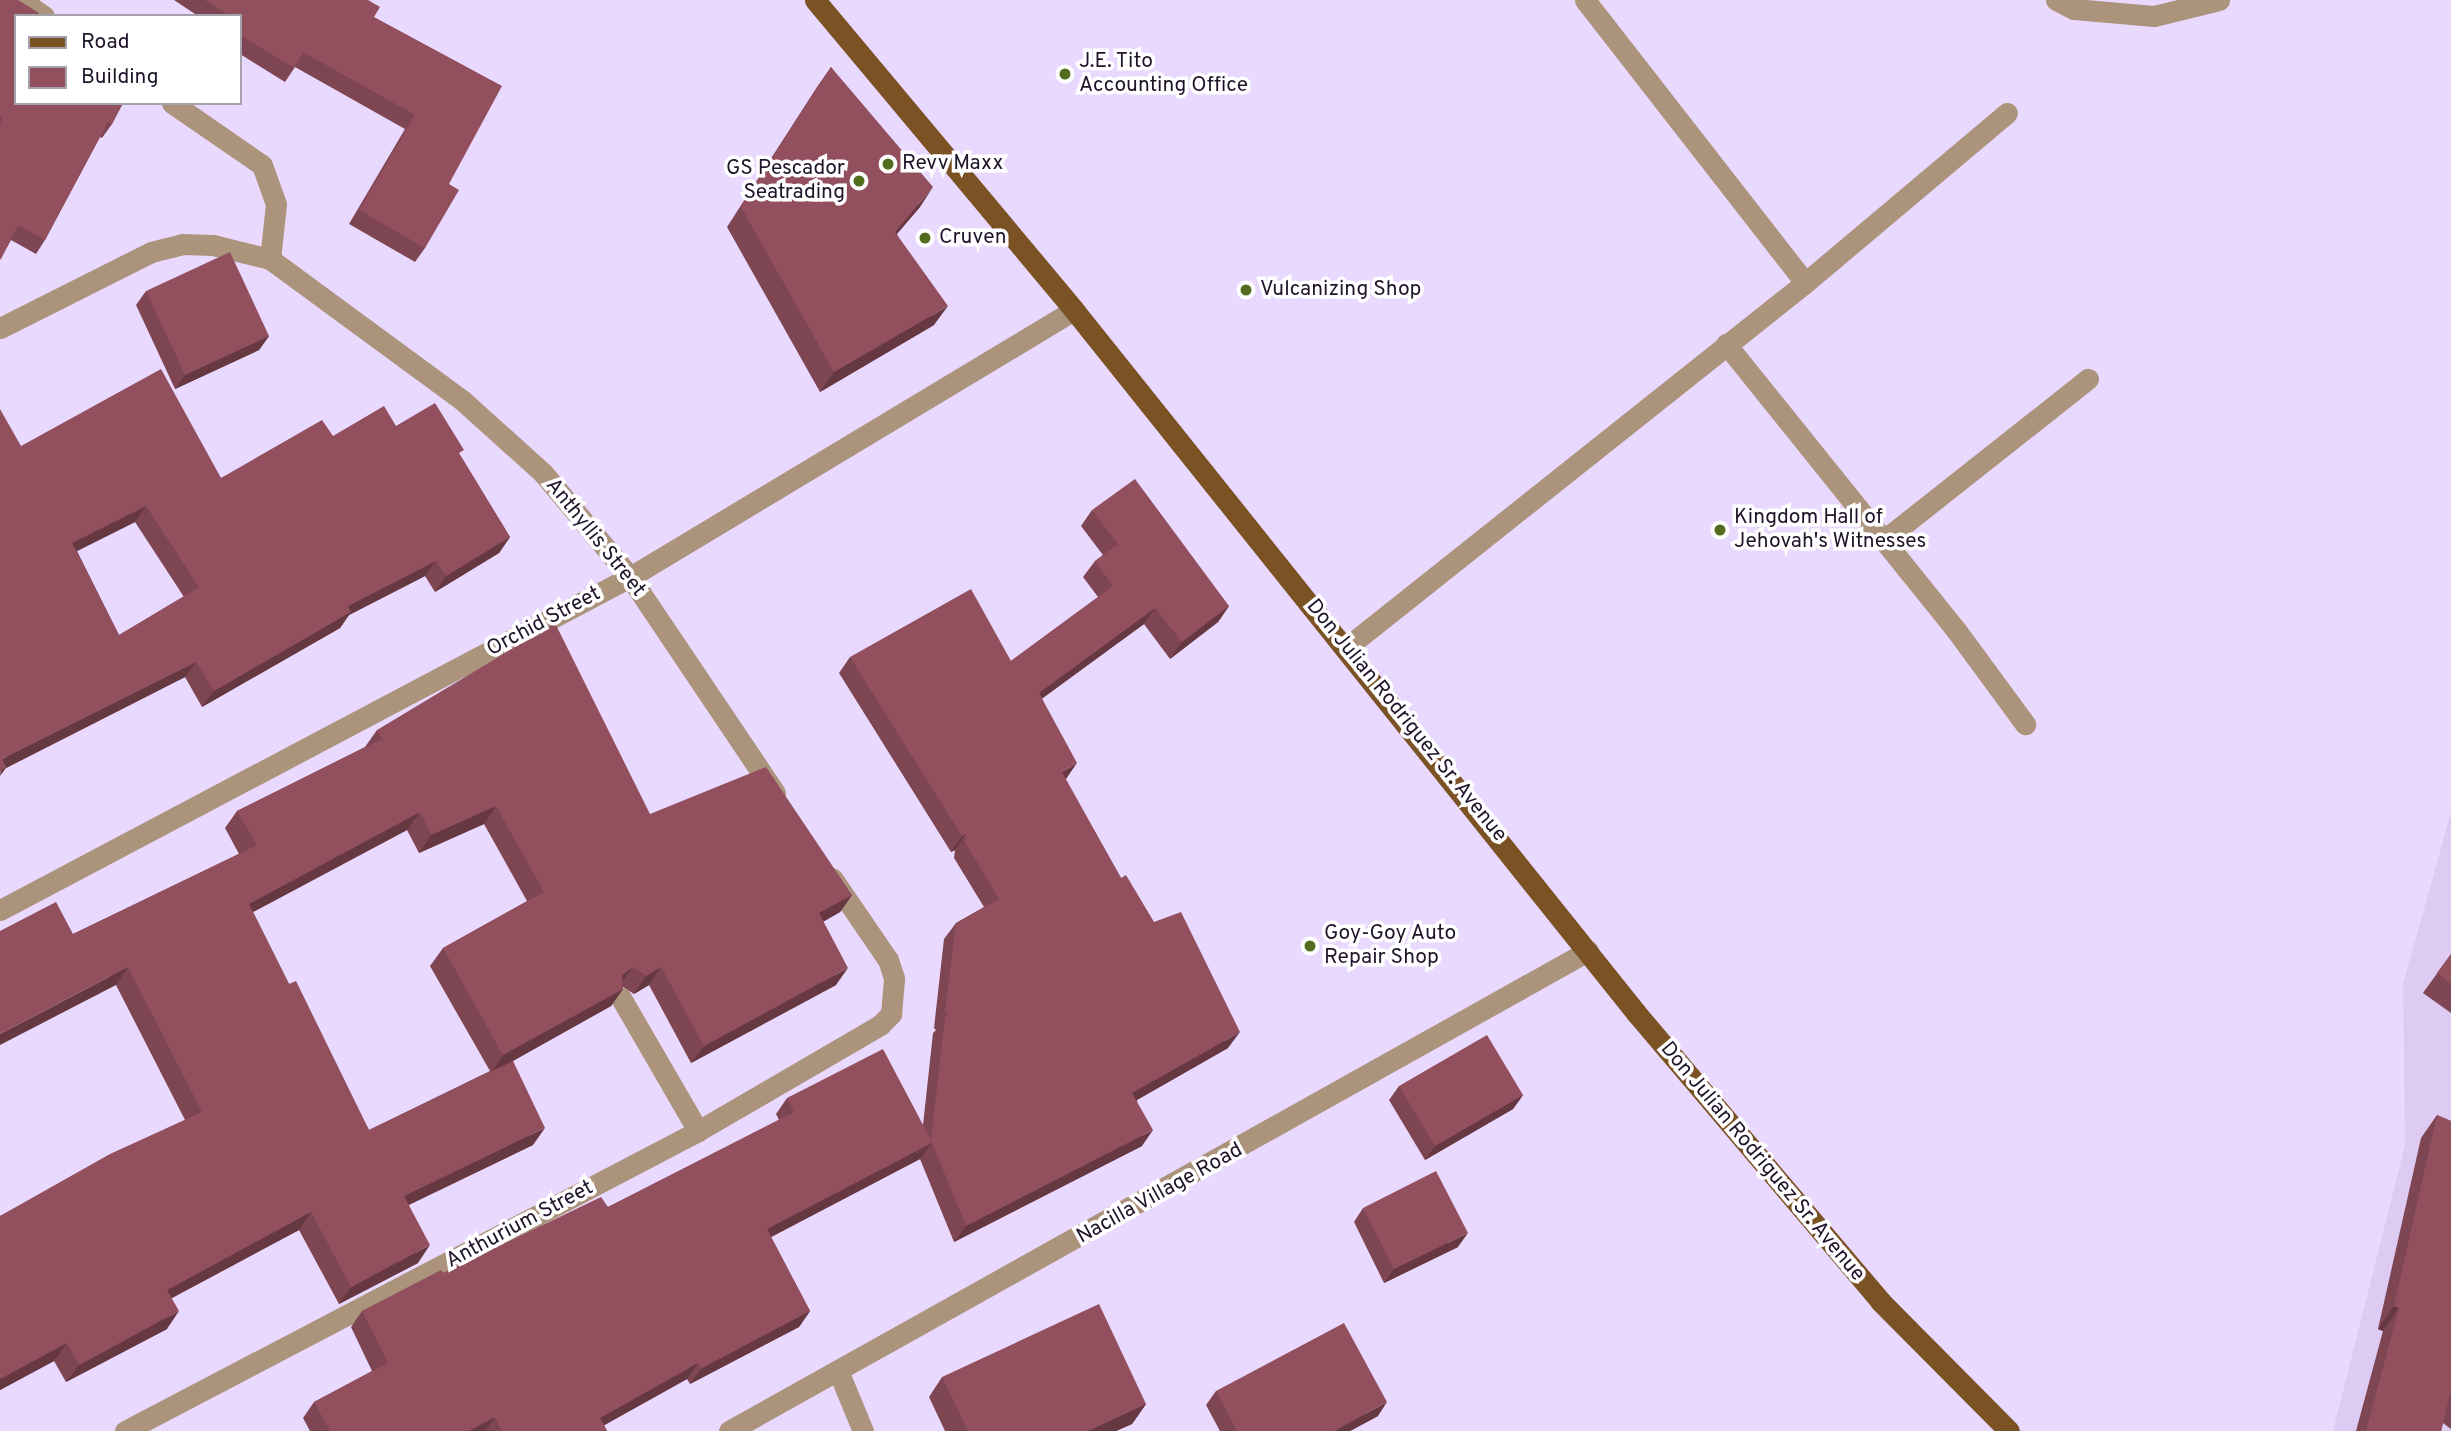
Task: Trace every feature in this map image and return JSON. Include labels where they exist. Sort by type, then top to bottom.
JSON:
[{"type":"main road","name":"Don Julian Rodriguez Sr. Avenue","points":[[815,0],[1074,310],[1347,647],[1588,951],[1880,1301],[2009,1431]]},
{"type":"street","points":[[21,0],[41,14]]},
{"type":"street","points":[[1585,0],[1805,284]]},
{"type":"street","points":[[2056,0],[2074,9],[2154,16],[2219,0]]},
{"type":"street","points":[[175,105],[262,165],[275,204],[270,259]]},
{"type":"street","points":[[1347,647],[1805,284],[2007,113]]},
{"type":"street","name":"Anthyllis Street","points":[[0,328],[151,252],[182,244],[213,245],[270,259],[504,433],[543,473],[630,577],[786,809]]},
{"type":"street","name":"Orchid Street","points":[[0,910],[630,577],[1074,310]]},
{"type":"street","points":[[1726,344],[1884,540],[2025,724]]},
{"type":"street","points":[[1884,540],[2088,379]]},
{"type":"street","name":"Anthurium Street","points":[[125,1431],[698,1131],[880,1025],[891,1014],[896,998],[888,960],[817,855]]},
{"type":"street","name":"Nacilla Village Road","points":[[729,1431],[839,1373],[1588,951]]},
{"type":"street","points":[[621,998],[698,1131]]},
{"type":"street","points":[[839,1373],[863,1431]]},
{"type":"shaded area","points":[[2451,812],[2451,1431],[2333,1431],[2405,1145],[2403,984]]},
{"type":"building","points":[[0,0],[18,0],[39,13],[14,14],[14,105],[122,105],[112,124],[108,122],[45,240],[18,225],[1,259],[0,124],[3,117],[0,116]]},
{"type":"building","points":[[205,0],[368,0],[380,7],[374,17],[502,86],[449,184],[459,190],[425,248],[359,210],[415,115],[303,52],[294,68],[242,36],[242,14],[226,14]]},
{"type":"building","points":[[831,67],[933,187],[895,232],[948,306],[834,372],[741,207]]},
{"type":"building","points":[[230,252],[269,336],[185,375],[146,291]]},
{"type":"building","points":[[161,369],[221,478],[322,420],[333,436],[384,406],[396,426],[435,403],[464,450],[459,453],[510,537],[446,576],[436,561],[348,606],[351,612],[214,691],[196,662],[2,759],[6,767],[0,772],[0,409],[21,446]],"holes":[[[146,506],[199,587],[119,635],[72,543]]]},
{"type":"building","points":[[1135,479],[1229,606],[1182,642],[1155,608],[1039,693],[1077,763],[1062,772],[1121,878],[1126,875],[1154,922],[1181,912],[1240,1032],[1132,1093],[1153,1130],[966,1226],[932,1143],[767,1229],[810,1311],[702,1368],[698,1363],[600,1418],[607,1431],[502,1431],[495,1417],[469,1431],[330,1431],[314,1402],[388,1363],[362,1311],[441,1270],[443,1273],[601,1197],[608,1207],[794,1112],[787,1098],[883,1049],[931,1140],[945,1017],[949,1015],[945,1012],[956,923],[999,899],[965,842],[966,834],[962,836],[850,657],[971,589],[1011,661],[1113,586],[1095,561],[1118,544],[1092,510]]},
{"type":"building","points":[[555,623],[650,814],[766,767],[852,895],[819,913],[848,968],[704,1046],[661,967],[646,976],[633,967],[622,975],[623,989],[503,1055],[443,948],[544,892],[496,806],[431,835],[420,812],[249,904],[289,984],[296,981],[369,1130],[513,1061],[545,1128],[404,1196],[430,1245],[351,1287],[311,1212],[167,1290],[179,1311],[79,1365],[67,1343],[0,1379],[0,1216],[110,1154],[202,1112],[128,967],[0,1034],[0,931],[56,902],[73,934],[257,845],[237,811],[382,739],[377,730]]},
{"type":"building","points":[[2451,954],[2451,984],[2437,973]]},
{"type":"building","points":[[1487,1035],[1523,1095],[1435,1146],[1399,1086]]},
{"type":"building","points":[[2437,1115],[2451,1121],[2451,1395],[2441,1431],[2366,1431],[2399,1308],[2394,1306]]},
{"type":"building","points":[[1436,1171],[1468,1233],[1394,1269],[1363,1208]]},
{"type":"building","points":[[1099,1304],[1146,1404],[1088,1431],[968,1431],[942,1377]]},
{"type":"building","points":[[1344,1323],[1387,1402],[1334,1431],[1237,1431],[1216,1391]]},
{"type":"place","name":"J.E. Tito Accounting Office","points":[[1065,74]]},
{"type":"place","name":"Revv Maxx","points":[[888,164]]},
{"type":"place","name":"GS Pescador Seatrading","points":[[859,181]]},
{"type":"place","name":"Cruven","points":[[925,238]]},
{"type":"place","name":"Vulcanizing Shop","points":[[1246,290]]},
{"type":"place","name":"Kingdom Hall of Jehovah's Witnesses","points":[[1720,530]]},
{"type":"place","name":"Goy-Goy Auto Repair Shop","points":[[1310,946]]}]
